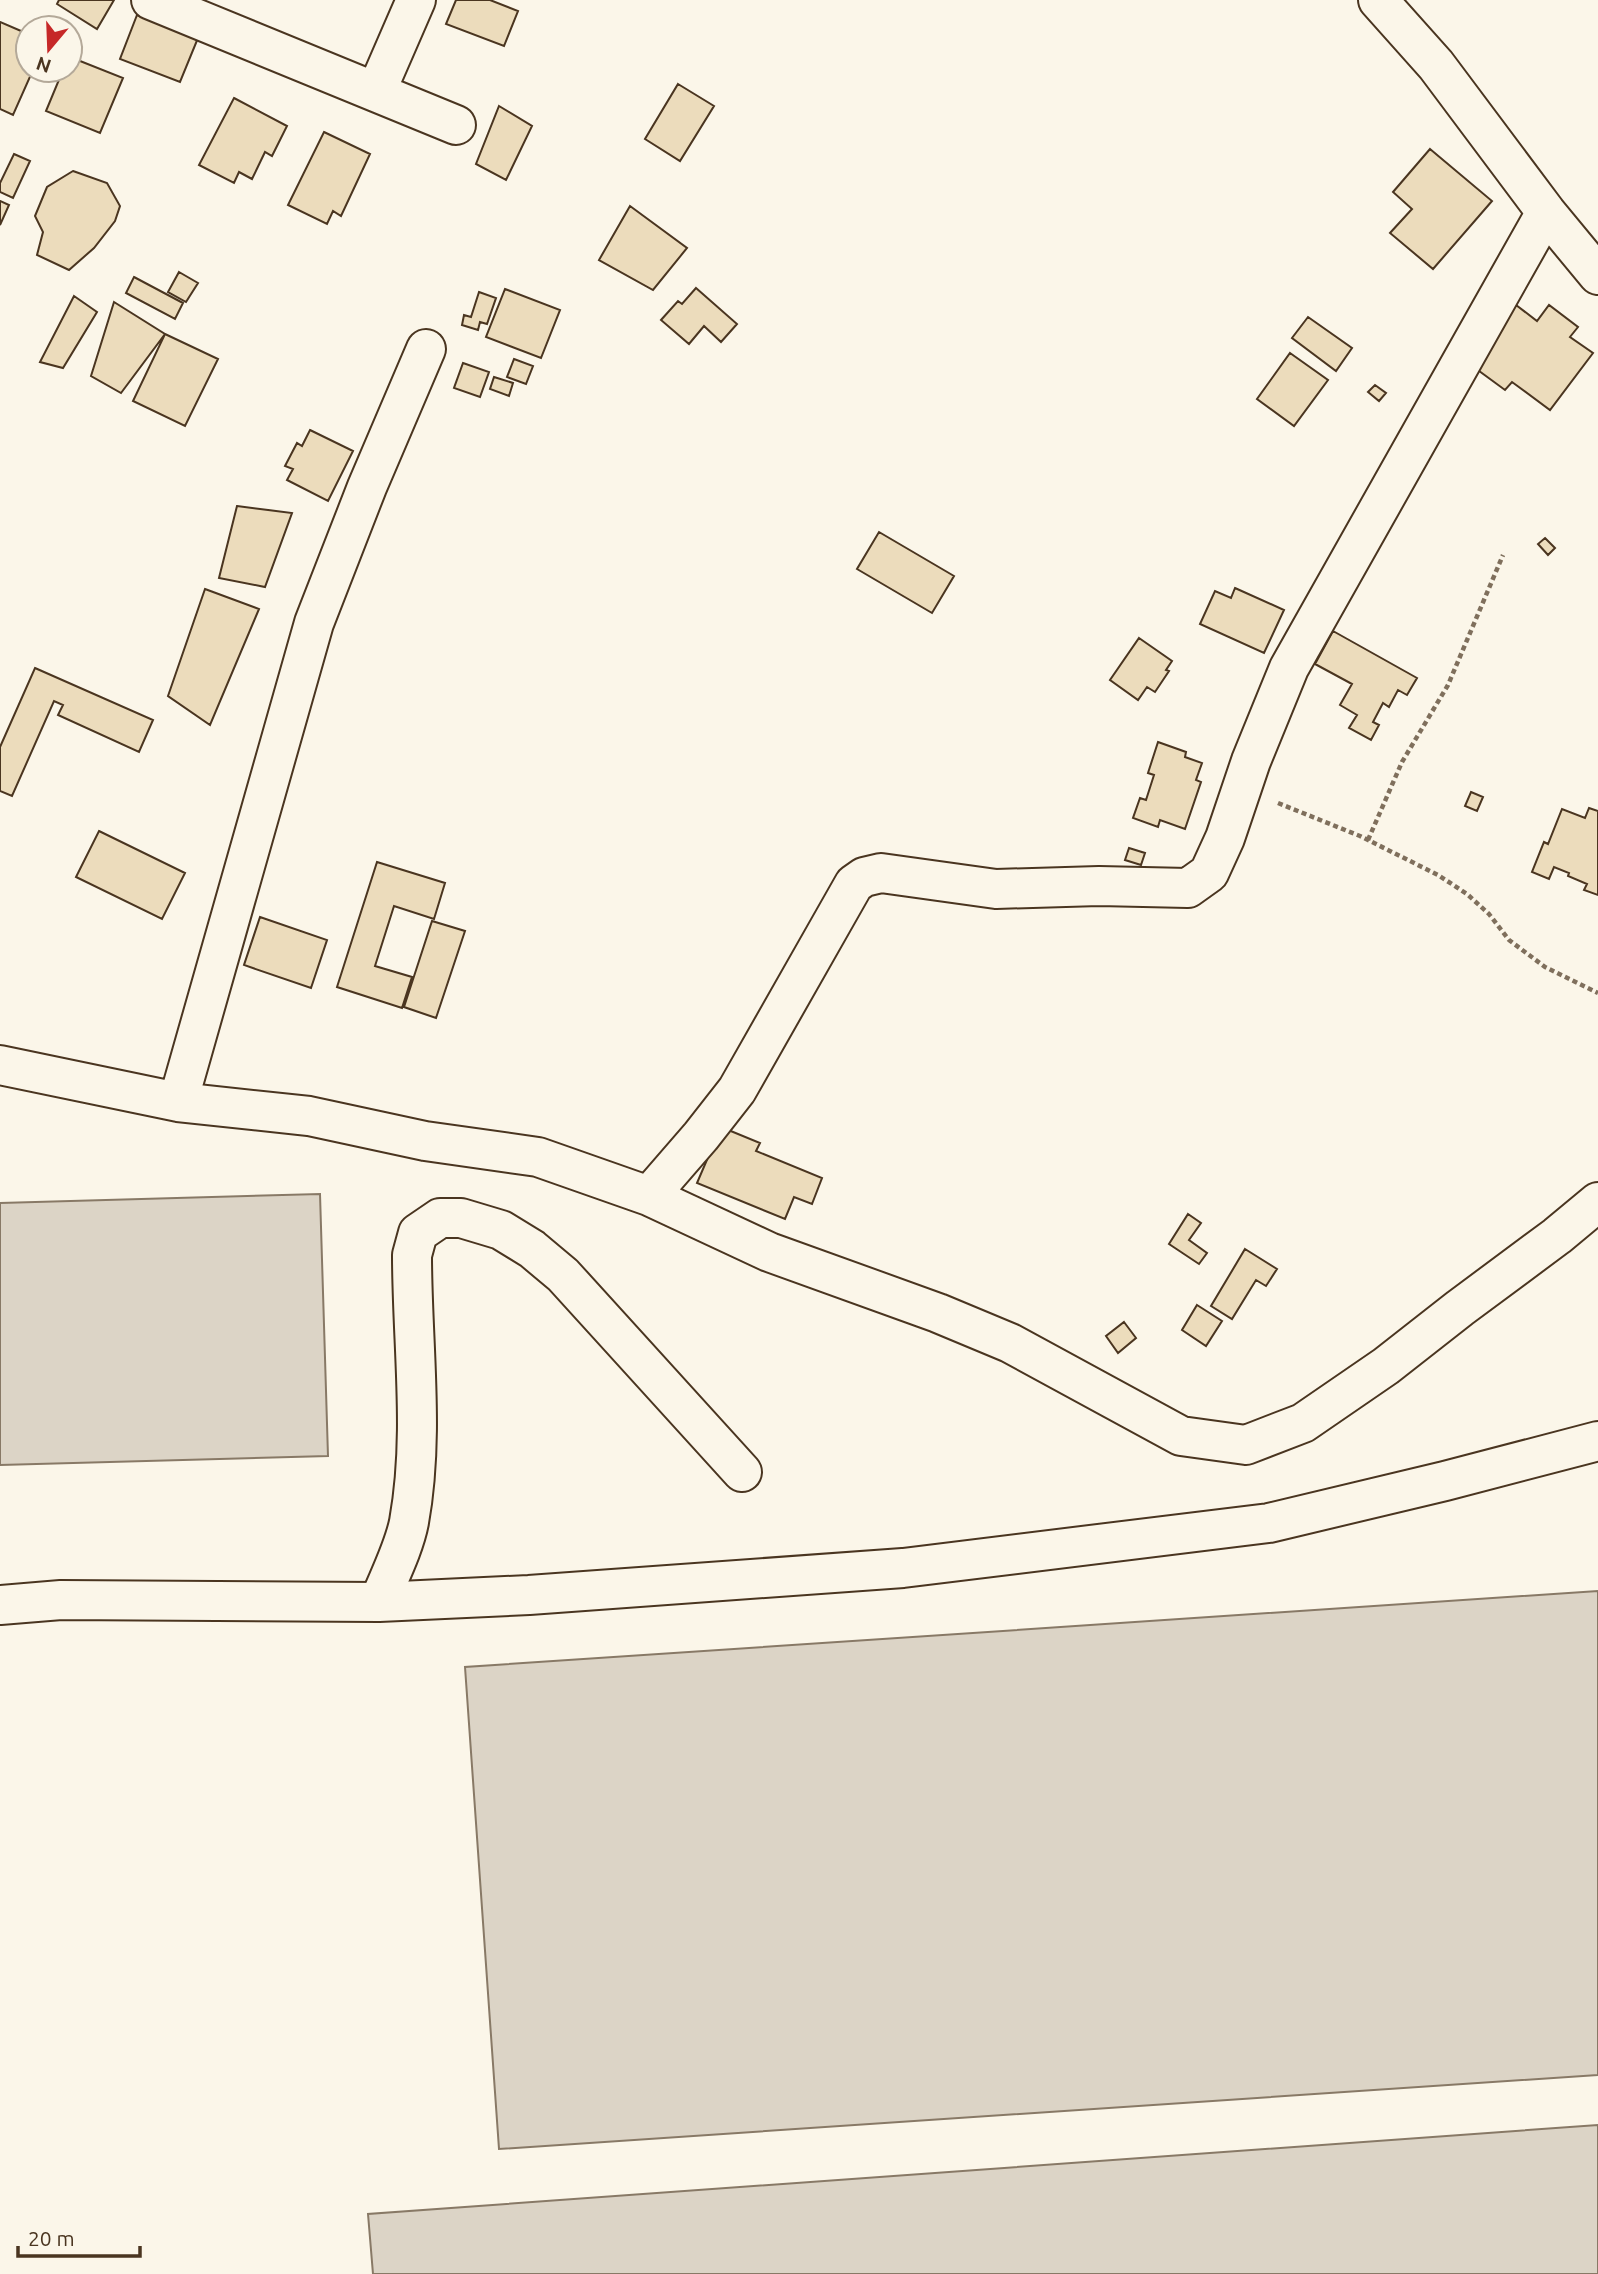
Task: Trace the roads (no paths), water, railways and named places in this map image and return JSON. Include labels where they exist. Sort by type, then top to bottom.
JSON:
[{"type":"street","points":[[150,0],[456,125]]},
{"type":"street","points":[[376,92],[416,0]]},
{"type":"street","points":[[1378,0],[1436,65],[1546,212],[1598,275]]},
{"type":"street","points":[[649,1196],[737,1090],[847,895],[854,884],[864,877],[881,873],[996,889],[1099,886],[1188,888],[1209,873],[1225,838],[1241,788],[1289,668],[1546,212]]},
{"type":"street","points":[[178,1102],[314,623],[367,487],[426,349]]},
{"type":"street","points":[[0,1065],[178,1102],[309,1116],[425,1141],[538,1157],[649,1196],[769,1252],[937,1313],[1010,1343],[1181,1436],[1246,1444],[1303,1423],[1344,1395],[1386,1366],[1598,1202]]},
{"type":"street","points":[[379,1602],[408,1525],[416,1470],[417,1395],[412,1255],[418,1233],[440,1218],[461,1218],[501,1230],[531,1249],[563,1275],[742,1472]]},
{"type":"street","points":[[0,1605],[61,1600],[379,1602],[530,1595],[903,1569],[1076,1545],[1269,1523],[1598,1441]]}]
